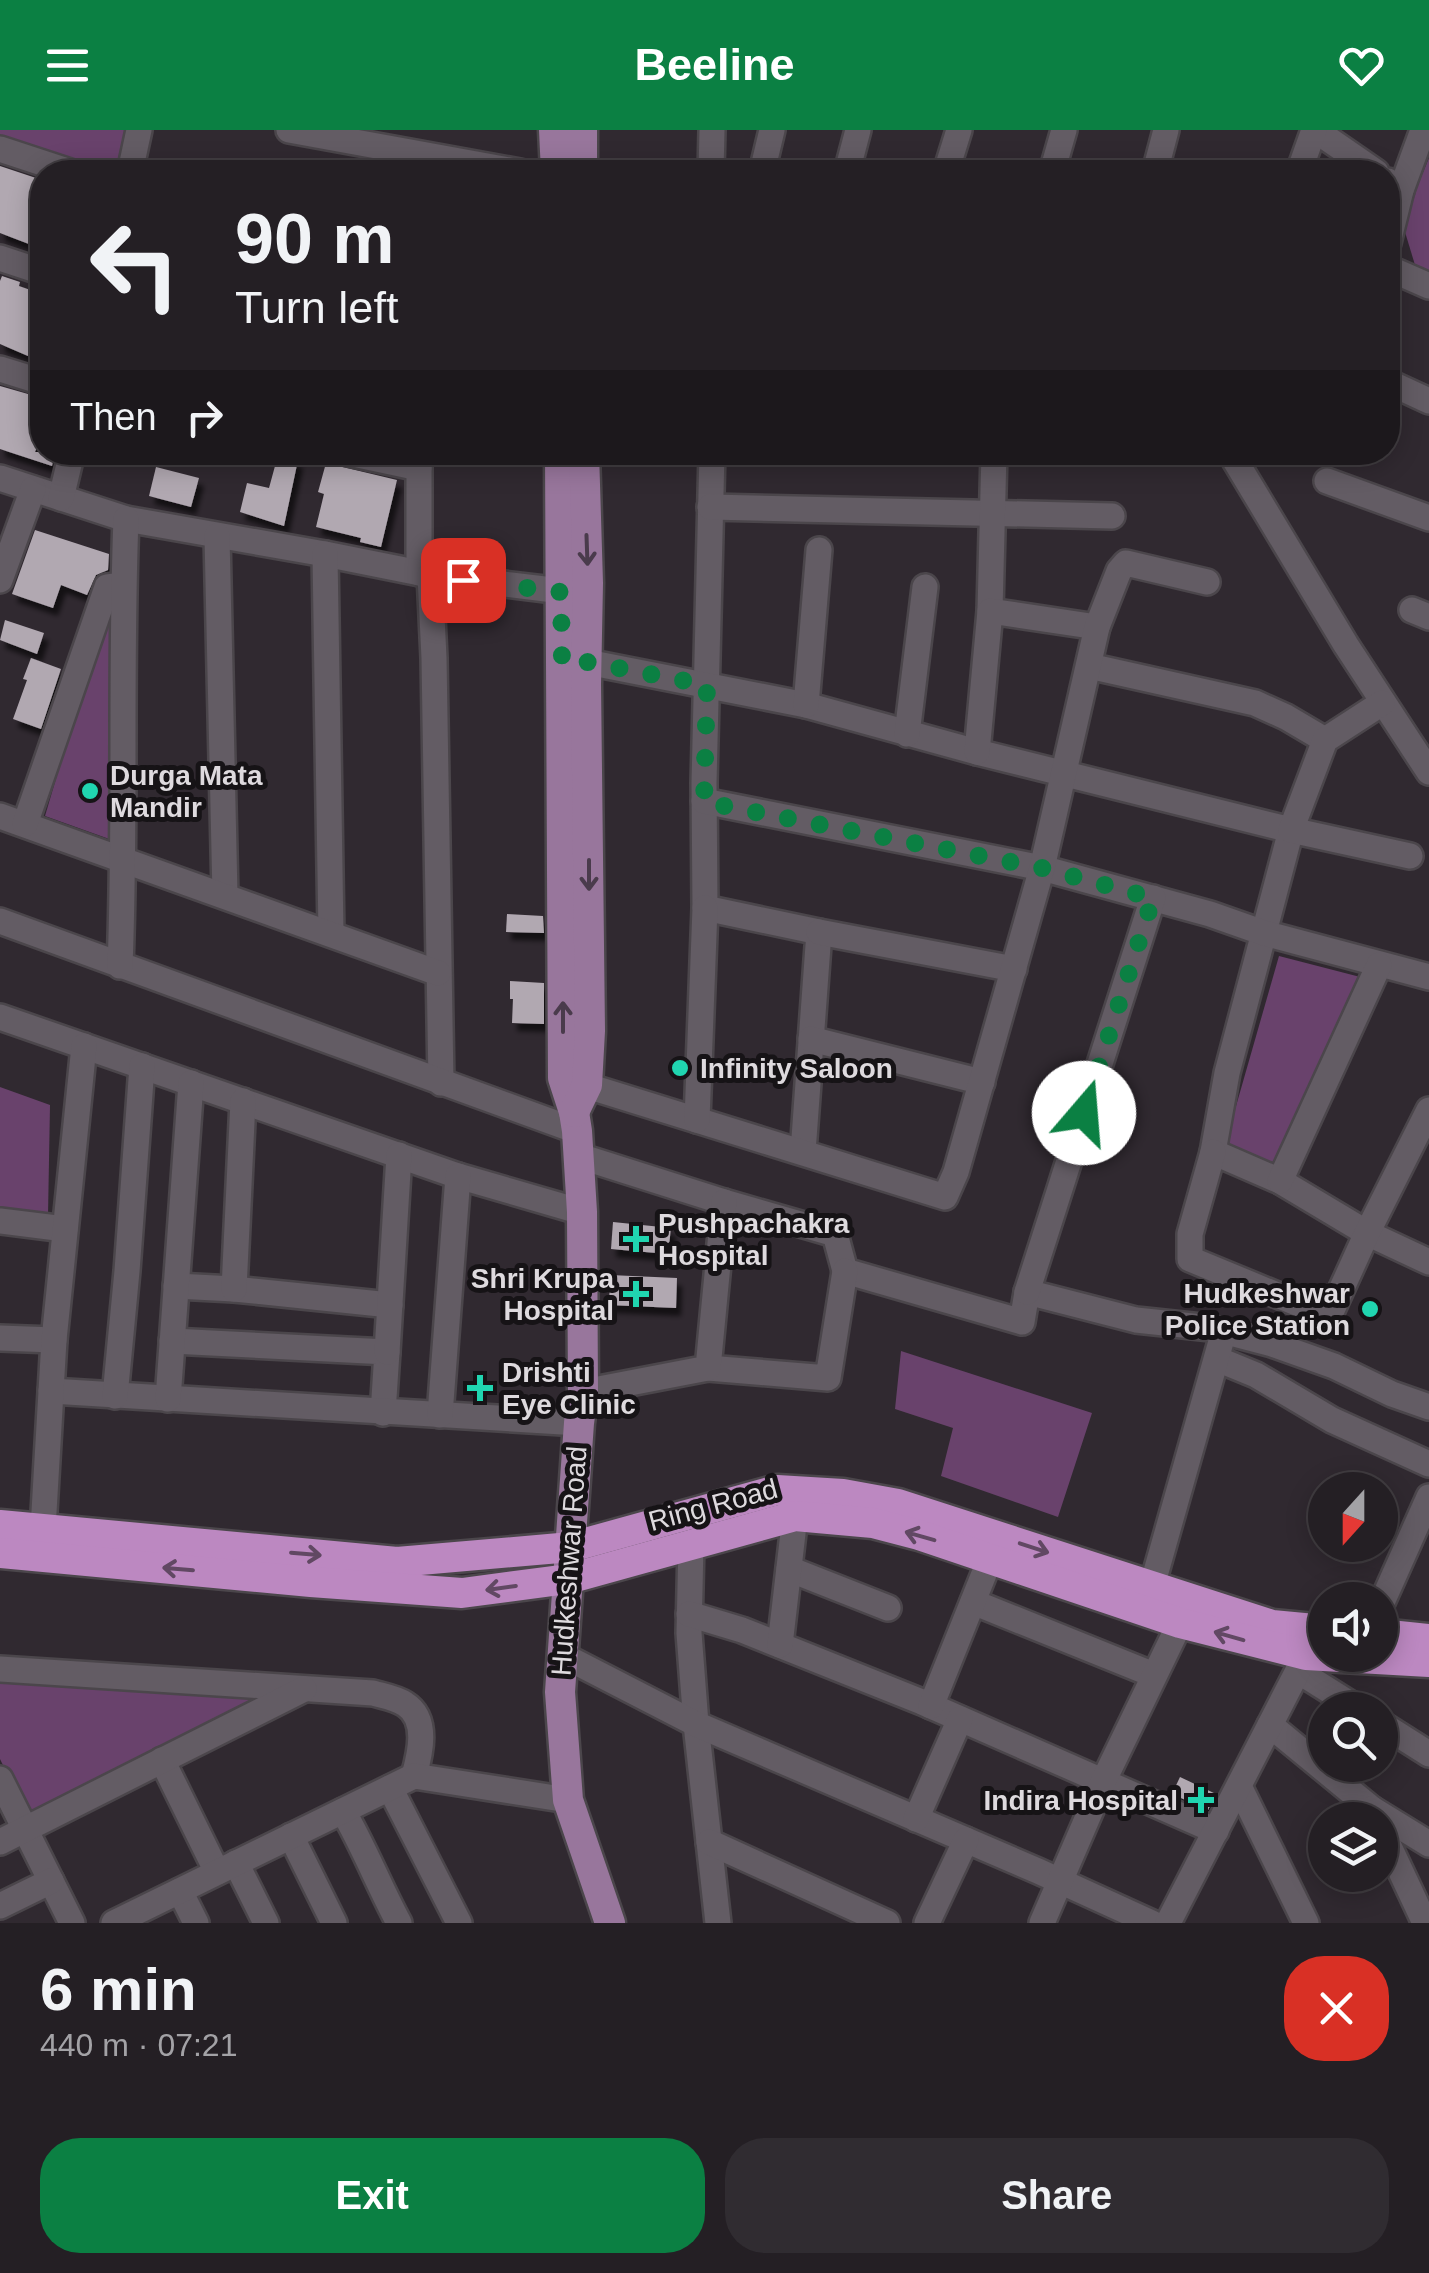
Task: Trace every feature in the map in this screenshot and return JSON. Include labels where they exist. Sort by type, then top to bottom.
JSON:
[{"type":"highway","name":"Ring Road","points":[[0,1526],[397,1562],[571,1548],[778,1490],[843,1494],[898,1504],[1272,1625],[1308,1647]]},
{"type":"highway","name":"Ring Road","points":[[0,1552],[462,1594],[568,1578],[796,1516],[873,1524],[920,1535],[1180,1623],[1308,1651]]},
{"type":"highway","points":[[1398,1636],[1429,1639]]},
{"type":"highway","name":"Ring Road","points":[[1398,1659],[1429,1662]]},
{"type":"main road","points":[[557,160],[560,131]]},
{"type":"main road","points":[[560,131],[576,160]]},
{"type":"main road","points":[[561,465],[574,593]]},
{"type":"main road","points":[[576,1133],[575,1082],[590,978],[574,662],[574,593],[583,465]]},
{"type":"main road","name":"Hudkeshwar Road","points":[[576,1133],[582,1212],[583,1392],[560,1692],[568,1800],[610,1923]]},
{"type":"street","points":[[133,160],[139,130]]},
{"type":"street","points":[[289,130],[406,160]]},
{"type":"street","points":[[712,130],[712,160]]},
{"type":"street","points":[[765,160],[772,130]]},
{"type":"street","points":[[850,160],[858,130]]},
{"type":"street","points":[[950,160],[959,130]]},
{"type":"street","points":[[1055,160],[1064,130]]},
{"type":"street","points":[[1163,160],[1166,130]]},
{"type":"street","points":[[1303,160],[1314,130],[1358,160]]},
{"type":"street","points":[[1400,174],[1423,130]]},
{"type":"street","points":[[0,148],[35,160]]},
{"type":"street","points":[[0,258],[30,268]]},
{"type":"street","points":[[1400,273],[1429,286]]},
{"type":"street","points":[[0,368],[30,378]]},
{"type":"street","points":[[1400,388],[1429,401]]},
{"type":"street","points":[[61,498],[69,465]]},
{"type":"street","points":[[419,465],[434,658],[441,1083]]},
{"type":"street","points":[[697,1120],[705,908],[712,465]]},
{"type":"street","points":[[978,752],[990,611],[993,465]]},
{"type":"street","points":[[1238,465],[1429,772]]},
{"type":"street","points":[[0,478],[126,519],[425,574],[574,593]]},
{"type":"street","points":[[1327,480],[1429,518]]},
{"type":"street","points":[[0,580],[33,489]]},
{"type":"street","points":[[710,507],[1112,516]]},
{"type":"street","points":[[120,966],[126,519]]},
{"type":"street","points":[[217,536],[224,896]]},
{"type":"street","points":[[806,706],[819,550]]},
{"type":"street","points":[[324,554],[331,934]]},
{"type":"street","points":[[575,1082],[945,1197],[956,1172],[1042,868],[1098,628],[1120,571],[1126,563],[1208,582]]},
{"type":"street","points":[[25,824],[108,586],[123,585]]},
{"type":"street","points":[[907,734],[925,587]]},
{"type":"street","points":[[990,611],[1098,628]]},
{"type":"street","points":[[574,662],[806,706],[1064,774],[1410,856]]},
{"type":"street","points":[[1089,666],[1255,704],[1326,740]]},
{"type":"street","points":[[1382,702],[1326,740],[1290,830],[1226,1072],[1213,1152],[1190,1234],[1190,1259],[1313,1312],[1323,1314],[1332,1310],[1429,1110]]},
{"type":"street","points":[[704,802],[1042,868],[1429,976]]},
{"type":"street","points":[[0,816],[438,973]]},
{"type":"street","points":[[845,1271],[1022,1322],[1027,1292],[1153,898]]},
{"type":"street","points":[[705,908],[1014,969]]},
{"type":"street","points":[[0,922],[576,1133],[724,1202],[835,1234],[845,1271],[828,1378],[708,1368],[583,1392]]},
{"type":"street","points":[[804,1152],[819,932]]},
{"type":"street","points":[[1280,1180],[1380,965]]},
{"type":"street","points":[[0,1016],[458,1176],[582,1212]]},
{"type":"street","points":[[811,1039],[982,1082]]},
{"type":"street","points":[[43,1530],[54,1340],[84,1046]]},
{"type":"street","points":[[115,1396],[142,1066]]},
{"type":"street","points":[[168,1399],[190,1083]]},
{"type":"street","points":[[234,1289],[243,1101]]},
{"type":"street","points":[[1213,1152],[1280,1180],[1367,1233],[1429,1262]]},
{"type":"street","points":[[384,1413],[399,1155]]},
{"type":"street","points":[[440,1415],[458,1176]]},
{"type":"street","points":[[708,1368],[724,1202]]},
{"type":"street","points":[[0,1221],[66,1229]]},
{"type":"street","points":[[176,1286],[390,1305]]},
{"type":"street","points":[[1027,1292],[1136,1320],[1211,1328],[1272,1344],[1429,1407]]},
{"type":"street","points":[[1152,1586],[1224,1331]]},
{"type":"street","points":[[0,1338],[54,1340]]},
{"type":"street","points":[[172,1341],[387,1352]]},
{"type":"street","points":[[1216,1359],[1256,1375],[1332,1420],[1429,1464]]},
{"type":"street","points":[[51,1392],[579,1423]]},
{"type":"street","points":[[1391,1582],[1429,1497]]},
{"type":"street","points":[[780,1645],[796,1516]]},
{"type":"street","points":[[690,1544],[696,1724],[718,1923]]},
{"type":"street","points":[[931,1706],[990,1558]]},
{"type":"street","points":[[789,1569],[888,1608]]},
{"type":"street","points":[[973,1602],[1154,1676]]},
{"type":"street","points":[[690,1614],[742,1630],[931,1706],[1216,1831]]},
{"type":"street","points":[[1042,1923],[1103,1782],[1180,1623]]},
{"type":"street","points":[[562,1655],[696,1724],[1152,1923]]},
{"type":"street","points":[[1168,1923],[1270,1725],[1308,1668]]},
{"type":"street","points":[[0,1669],[373,1693],[404,1703],[419,1723],[421,1750],[414,1776]]},
{"type":"street","points":[[0,1842],[304,1688]]},
{"type":"street","points":[[916,1820],[960,1718]]},
{"type":"street","points":[[1270,1725],[1358,1802]]},
{"type":"street","points":[[1398,1734],[1429,1754]]},
{"type":"street","points":[[162,1760],[227,1868],[266,1923]]},
{"type":"street","points":[[114,1923],[414,1776],[568,1800]]},
{"type":"street","points":[[0,1779],[72,1923]]},
{"type":"street","points":[[390,1788],[459,1923]]},
{"type":"street","points":[[1240,1788],[1306,1923]]},
{"type":"street","points":[[343,1811],[399,1923]]},
{"type":"street","points":[[1398,1829],[1429,1844]]},
{"type":"street","points":[[291,1836],[334,1923]]},
{"type":"street","points":[[927,1923],[966,1840]]},
{"type":"street","points":[[709,1842],[887,1923]]},
{"type":"street","points":[[1398,1865],[1425,1923]]},
{"type":"street","points":[[0,1906],[51,1881]]},
{"type":"street","points":[[180,1891],[196,1923]]},
{"type":"shaded area","points":[[0,130],[132,130],[126,160],[73,160],[0,136]]},
{"type":"shaded area","points":[[1429,158],[1429,271],[1415,265],[1402,222]]},
{"type":"shaded area","points":[[107,605],[118,610],[112,840],[45,816]]},
{"type":"shaded area","points":[[1279,956],[1368,979],[1269,1171],[1224,1148]]},
{"type":"shaded area","points":[[0,1087],[50,1105],[48,1215],[0,1207]]},
{"type":"shaded area","points":[[901,1351],[1092,1413],[1058,1517],[941,1476],[953,1428],[895,1409]]},
{"type":"shaded area","points":[[0,1679],[270,1699],[28,1817],[0,1759]]},
{"type":"building","points":[[0,166],[30,176],[30,244],[0,233]]},
{"type":"building","points":[[2,276],[30,290],[30,357],[0,344]]},
{"type":"building","points":[[0,386],[30,395],[30,459],[0,449]]},
{"type":"building","points":[[275,465],[297,465],[284,526],[240,512],[247,483],[269,488]]},
{"type":"building","points":[[325,465],[397,480],[381,547],[316,527],[324,494],[318,492]]},
{"type":"building","points":[[156,467],[199,478],[191,507],[149,496]]},
{"type":"building","points":[[35,530],[109,554],[108,570],[96,575],[87,595],[61,585],[53,608],[12,594]]},
{"type":"building","points":[[5,620],[44,633],[37,654],[0,640]]},
{"type":"building","points":[[31,658],[61,669],[41,729],[13,719]]},
{"type":"building","points":[[507,914],[543,916],[544,933],[506,932]]},
{"type":"building","points":[[510,981],[544,983],[544,1024],[512,1023]]},
{"type":"building","points":[[613,1222],[671,1228],[668,1254],[611,1249]]},
{"type":"building","points":[[610,1275],[677,1278],[676,1308],[609,1305]]},
{"type":"building","points":[[1180,1777],[1216,1794],[1208,1810],[1172,1794]]},
{"type":"place","name":"Durga Mata Mandir","points":[[90,791]]},
{"type":"place","name":"Infinity Saloon","points":[[680,1068]]},
{"type":"place","name":"Pushpachakra Hospital","points":[[636,1239]]},
{"type":"place","name":"Shri Krupa Hospital","points":[[636,1294]]},
{"type":"place","name":"Hudkeshwar Police Station","points":[[1370,1309]]},
{"type":"place","name":"Drishti Eye Clinic","points":[[480,1388]]},
{"type":"place","name":"Indira Hospital","points":[[1201,1800]]},
{"type":"route","points":[[463,580],[561,592],[562,662],[587,662],[707,685],[704,802],[1042,868],[1153,898],[1084,1113]]}]
